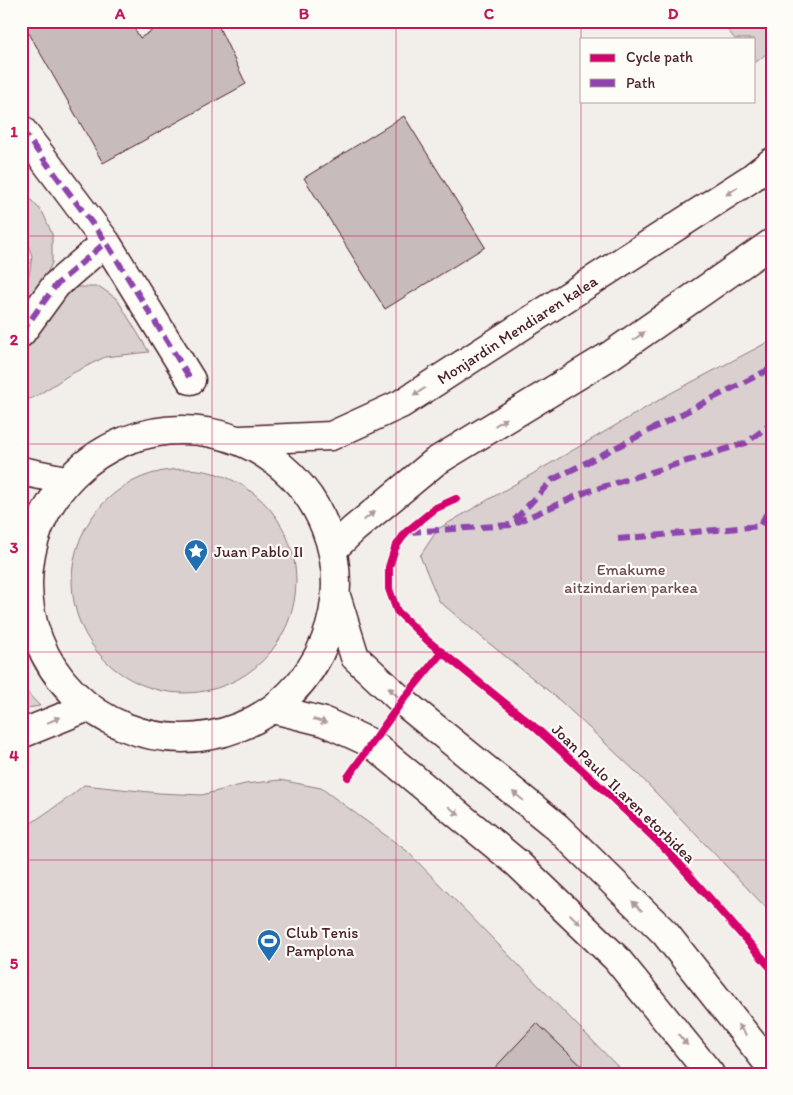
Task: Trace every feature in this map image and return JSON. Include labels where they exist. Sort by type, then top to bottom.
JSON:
[{"type":"main road","points":[[21,129],[106,242],[191,380]]},
{"type":"main road","name":"Monjardin Mendiaren kalea","points":[[241,440],[331,436],[401,404],[741,185],[772,162]]},
{"type":"main road","points":[[21,333],[56,285],[106,242]]},
{"type":"main road","points":[[333,549],[354,528],[435,462],[611,355],[772,243]]},
{"type":"main road","points":[[336,599],[329,632],[315,663],[296,688],[273,709],[237,728],[198,738],[158,737],[121,726],[88,707],[51,668],[26,622],[25,548],[41,514],[65,480],[102,450],[146,432],[194,428],[241,440],[283,466],[315,504],[333,549],[336,599],[355,657],[402,701],[556,828],[665,933],[772,1068]]},
{"type":"main road","points":[[21,471],[65,480]]},
{"type":"main road","points":[[21,734],[88,707]]},
{"type":"main road","points":[[273,709],[325,722],[371,742],[518,863],[616,958],[710,1074]]},
{"type":"green space","points":[[720,21],[772,21],[772,49],[756,62],[756,38],[734,38]]},
{"type":"green space","points":[[21,189],[43,213],[52,234],[52,263],[43,281],[21,310],[21,286],[29,275],[32,256],[28,245],[21,240]]},
{"type":"green space","points":[[75,287],[100,287],[117,299],[149,352],[105,357],[69,375],[35,397],[21,402],[21,350],[58,299]]},
{"type":"green space","name":"Emakume aitzindarien parkea","points":[[772,340],[772,914],[635,771],[556,697],[439,601],[420,556],[438,529],[671,393]]},
{"type":"green space","points":[[173,469],[195,469],[227,477],[246,487],[264,501],[278,519],[292,548],[296,581],[292,614],[288,624],[278,643],[264,661],[246,675],[217,689],[195,693],[173,693],[141,685],[122,675],[104,661],[90,643],[76,614],[72,592],[72,570],[80,538],[90,519],[104,501],[122,487],[151,473]]},
{"type":"green space","points":[[21,686],[40,706],[21,709]]},
{"type":"green space","name":"Club Tenis Pamplona","points":[[280,780],[321,788],[407,851],[625,1074],[21,1074],[21,830],[84,785],[159,793],[202,795],[245,784]]},
{"type":"building","points":[[22,21],[130,21],[140,38],[168,21],[216,21],[246,84],[103,163]]},
{"type":"building","points":[[404,116],[485,247],[385,309],[304,178]]},
{"type":"building","points":[[537,1023],[590,1074],[489,1074]]},
{"type":"marked path","points":[[21,129],[106,242],[191,380]]},
{"type":"marked path","points":[[21,333],[56,285],[106,242]]},
{"type":"marked path","points":[[409,532],[510,525],[552,480],[772,368]]},
{"type":"marked path","points":[[515,523],[586,492],[746,443],[772,423]]},
{"type":"marked path","points":[[618,539],[760,526],[772,503]]},
{"type":"cycle path","name":"Joan Paulo II.aren etorbidea","points":[[456,499],[436,508],[406,532],[395,548],[389,567],[389,589],[397,611],[428,641],[537,729],[667,850],[772,969]]},
{"type":"cycle path","points":[[348,777],[402,701],[442,652]]},
{"type":"place","name":"Juan Pablo II","points":[[196,572]]},
{"type":"place","name":"Club Tenis Pamplona","points":[[269,962]]}]
